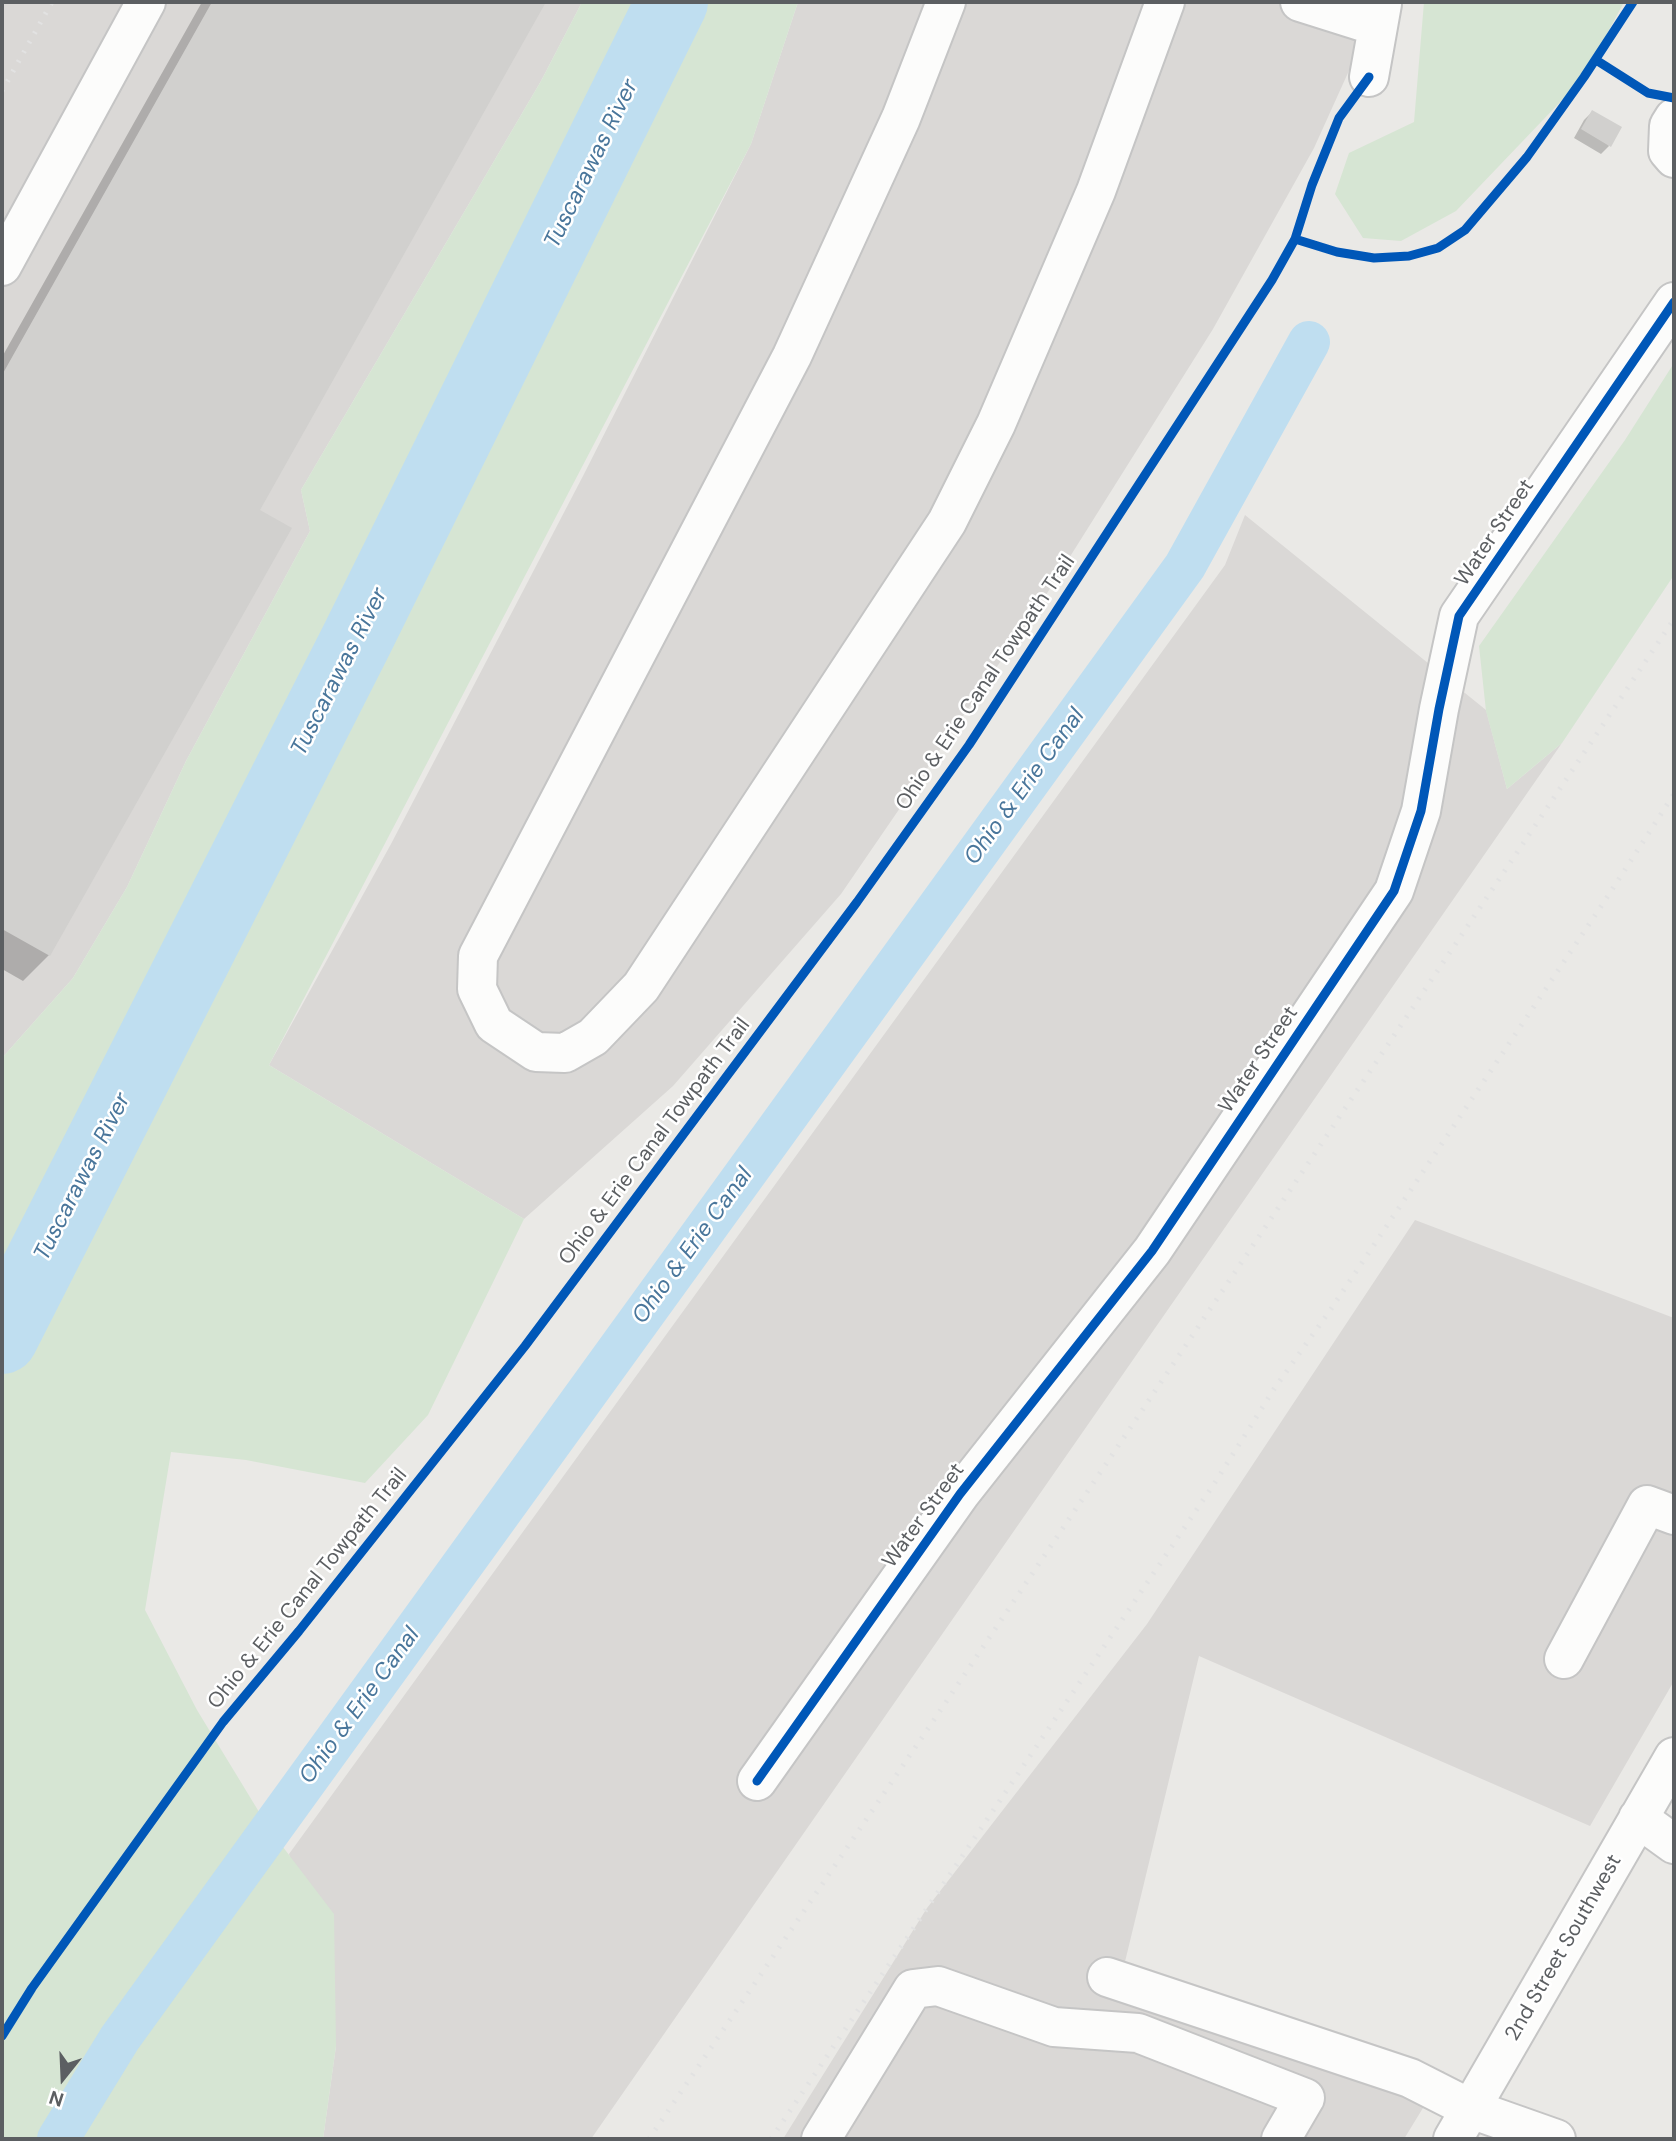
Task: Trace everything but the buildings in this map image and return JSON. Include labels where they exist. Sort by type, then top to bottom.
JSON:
[{"type":"street","points":[[2,266],[146,2]]},
{"type":"street","points":[[946,2],[901,118],[792,356],[478,956],[477,989],[494,1024],[536,1052],[565,1053],[593,1037],[641,987],[947,522],[996,424],[1096,191],[1165,2]]},
{"type":"street","points":[[1300,2],[1379,14],[1369,77]]},
{"type":"street","points":[[1674,118],[1669,126],[1668,151],[1674,158]]},
{"type":"street","name":"Water Street","points":[[757,1781],[960,1494],[1152,1251],[1394,891],[1421,811],[1439,709],[1460,616],[1674,302]]},
{"type":"street","points":[[1564,1659],[1647,1505],[1674,1515]]},
{"type":"street","name":"2nd Street Southwest","points":[[1462,2124],[1674,1757]]},
{"type":"street","points":[[1638,1818],[1674,1844]]},
{"type":"street","points":[[1107,1977],[1410,2078],[1462,2124],[1556,2139]]},
{"type":"street","points":[[821,2139],[913,1989],[938,1986],[1054,2027],[1138,2034],[1305,2098],[1281,2139]]},
{"type":"shaded area","points":[[2,2],[582,2],[541,81],[301,490],[310,531],[186,761],[127,887],[73,978],[2,1058]]},
{"type":"shaded area","points":[[798,2],[1380,2],[1314,148],[1213,329],[1044,598],[841,894],[673,1086],[524,1219],[269,1065],[391,844],[583,476],[751,144]]},
{"type":"shaded area","points":[[1245,515],[1486,710],[1507,789],[1562,743],[591,2139],[323,2139],[336,2046],[289,1854],[1225,565]]},
{"type":"shaded area","points":[[1415,1220],[1674,1318],[1674,1681],[1590,1826],[1199,1656],[1123,1970],[1445,2072],[1404,2139],[783,2139],[927,1908],[1147,1624]]},
{"type":"green space","points":[[582,2],[798,2],[751,144],[269,1065],[524,1219],[428,1415],[365,1483],[246,1460],[171,1452],[145,1610],[197,1710],[270,1830],[334,1914],[336,2046],[323,2139],[2,2139],[2,1058],[73,978],[127,887],[186,761],[310,531],[301,490],[541,81]]},
{"type":"green space","points":[[1424,2],[1624,2],[1584,77],[1456,211],[1401,241],[1363,238],[1335,194],[1349,153],[1414,122]]},
{"type":"green space","points":[[1674,363],[1674,575],[1562,743],[1507,789],[1486,711],[1479,646],[1625,440]]},
{"type":"waterway","name":"Tuscarawas River","points":[[2,1338],[356,641],[672,2]]},
{"type":"waterway","name":"Ohio & Erie Canal","points":[[58,2139],[120,2038],[1185,566],[1309,342]]},
{"type":"railway","points":[[2,91],[52,2]]},
{"type":"railway","points":[[649,2139],[1674,619]]},
{"type":"railway","points":[[771,2139],[1216,1481],[1274,1389],[1331,1309],[1674,794]]},
{"type":"cycle path","points":[[1295,239],[1337,252],[1374,258],[1409,256],[1438,248],[1465,230],[1527,157],[1633,2]]},
{"type":"cycle path","points":[[1596,60],[1648,93],[1674,98]]},
{"type":"cycle path","name":"Ohio & Erie Canal Towpath Trail","points":[[2,2036],[32,1988],[223,1722],[299,1631],[525,1346],[857,902],[969,745],[1272,280],[1295,239],[1312,185],[1339,118],[1369,77]]},
{"type":"cycle path","points":[[757,1781],[960,1494],[1152,1251],[1394,891],[1421,811],[1459,616],[1674,302]]}]
